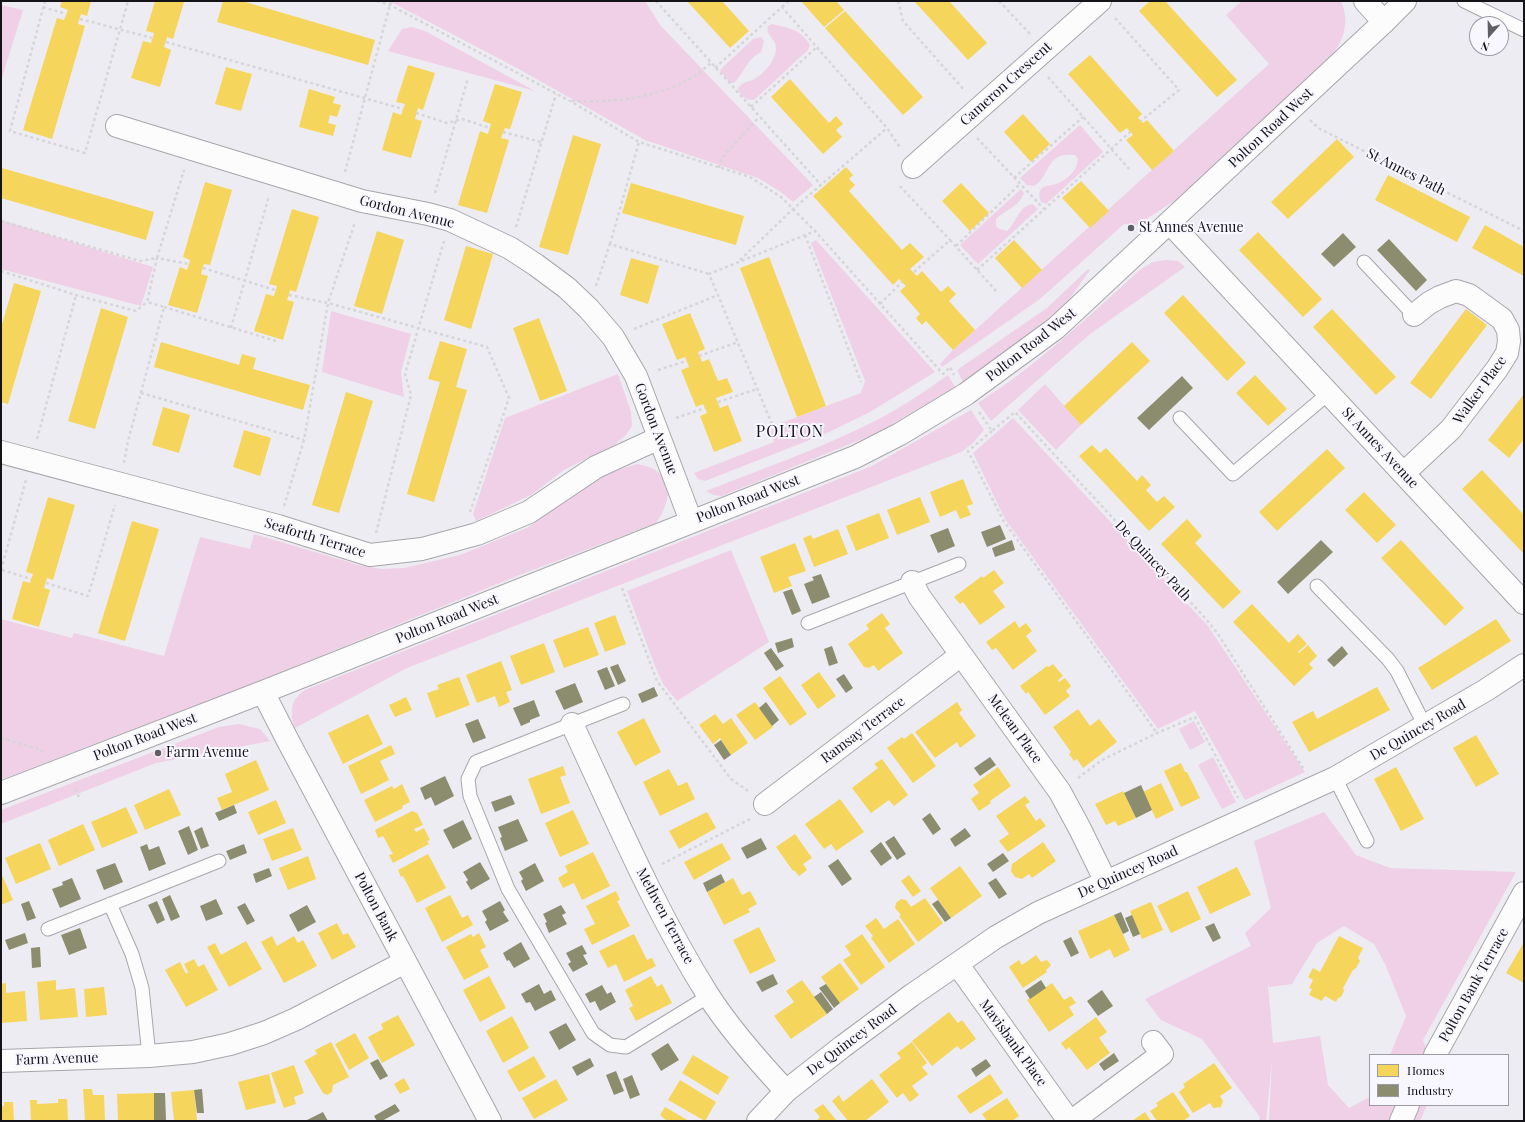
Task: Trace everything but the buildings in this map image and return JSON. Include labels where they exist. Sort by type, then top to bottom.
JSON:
[{"type":"street","points":[[1365,1],[1384,22]]},
{"type":"street","name":"Polton Road West","points":[[1,793],[263,692],[855,457],[900,434],[966,394],[1056,328],[1170,223],[1405,1]]},
{"type":"street","name":"Cameron Crescent","points":[[913,167],[1039,55],[1105,7]]},
{"type":"street","name":"Gordon Avenue","points":[[117,126],[362,201],[428,214],[450,220],[510,248],[536,264],[567,288],[589,309],[613,337],[636,376],[691,521]]},
{"type":"street","name":"St Annes Avenue","points":[[1170,223],[1524,602]]},
{"type":"street","name":"Walker Place","points":[[1404,473],[1451,429],[1508,353],[1509,341],[1508,330],[1502,319],[1470,294],[1456,292],[1440,297],[1414,315]]},
{"type":"street","name":"Seaforth Terrace","points":[[1,452],[278,526],[370,555],[422,549],[477,534],[529,512],[596,467],[657,432]]},
{"type":"street","name":"Mclean Place","points":[[912,582],[919,596],[1060,792],[1106,882]]},
{"type":"street","name":"Ramsay Terrace","points":[[765,804],[961,655]]},
{"type":"street","name":"De Quincey Road","points":[[758,1121],[786,1091],[842,1047],[996,937],[1038,913],[1335,778],[1486,690],[1524,665]]},
{"type":"street","name":"Polton Bank","points":[[263,692],[490,1121]]},
{"type":"street","name":"Methven Terrace","points":[[572,724],[642,874],[676,940],[709,996],[742,1041],[786,1091]]},
{"type":"street","name":"Polton Bank Terrace","points":[[1436,1054],[1524,894]]},
{"type":"street","name":"Farm Avenue","points":[[1,1061],[149,1056],[193,1052],[230,1044],[264,1033],[296,1019],[405,962]]},
{"type":"street","name":"Mavisbank Place","points":[[958,965],[1070,1121],[1162,1054],[1153,1042]]},
{"type":"street","points":[[1401,1121],[1408,1106]]},
{"type":"lane","points":[[1464,1],[1524,30]]},
{"type":"lane","points":[[1364,262],[1414,315]]},
{"type":"lane","points":[[1180,418],[1233,474],[1329,393]]},
{"type":"lane","points":[[808,623],[958,564]]},
{"type":"lane","points":[[1316,586],[1388,659],[1397,671],[1425,726]]},
{"type":"lane","points":[[622,704],[476,762],[468,779],[470,796],[508,889],[593,1034],[610,1046],[626,1046],[709,996]]},
{"type":"lane","points":[[1335,778],[1367,841]]},
{"type":"lane","points":[[48,929],[219,861]]},
{"type":"lane","points":[[110,904],[132,954],[142,988],[149,1056]]},
{"type":"path","points":[[45,1],[10,131],[84,153],[128,1]]},
{"type":"path","points":[[377,1],[390,5],[570,101],[639,142],[750,177],[781,197],[815,231],[943,374],[950,367],[966,394],[992,431],[968,450],[1003,520],[1157,733]]},
{"type":"path","points":[[339,194],[391,1]]},
{"type":"path","points":[[656,1],[821,185]]},
{"type":"path","points":[[716,68],[789,1]]},
{"type":"path","points":[[898,1],[903,21],[979,108]]},
{"type":"path","points":[[999,1],[1083,117],[1129,170]]},
{"type":"path","points":[[43,7],[66,14]]},
{"type":"path","points":[[782,7],[887,128],[913,167],[894,180],[997,292]]},
{"type":"path","points":[[1105,7],[1179,90],[1141,121]]},
{"type":"path","points":[[80,19],[152,38]]},
{"type":"path","points":[[166,42],[365,97],[403,109]]},
{"type":"path","points":[[751,107],[817,47]]},
{"type":"path","points":[[570,101],[596,102],[662,91],[692,78],[711,63]]},
{"type":"path","points":[[428,214],[468,78]]},
{"type":"path","points":[[510,248],[556,94]]},
{"type":"path","name":"St Annes Path","points":[[1295,105],[1318,128],[1524,232]]},
{"type":"path","points":[[416,113],[447,123],[462,119],[490,128]]},
{"type":"path","points":[[718,168],[722,159],[759,117]]},
{"type":"path","points":[[1014,178],[1083,117]]},
{"type":"path","points":[[962,123],[1044,209]]},
{"type":"path","points":[[738,262],[793,209],[887,128]]},
{"type":"path","points":[[503,132],[541,142]]},
{"type":"path","points":[[977,270],[1130,132]]},
{"type":"path","points":[[589,309],[610,244],[639,142]]},
{"type":"path","points":[[1,271],[76,295],[136,311],[147,302],[157,258],[190,148]]},
{"type":"path","points":[[231,328],[275,174]]},
{"type":"path","points":[[956,246],[1020,184]]},
{"type":"path","points":[[278,526],[304,440],[328,303],[362,201]]},
{"type":"path","points":[[370,555],[411,395],[405,374],[450,220]]},
{"type":"path","points":[[1,221],[140,261],[157,258],[189,264]]},
{"type":"path","points":[[610,244],[709,274],[815,231]]},
{"type":"path","points":[[805,235],[860,382]]},
{"type":"path","points":[[914,272],[950,240]]},
{"type":"path","points":[[203,268],[275,290]]},
{"type":"path","points":[[709,274],[772,424]]},
{"type":"path","points":[[880,304],[902,282]]},
{"type":"path","points":[[289,294],[328,303],[487,347],[509,398],[469,516],[477,534]]},
{"type":"path","points":[[31,579],[1,570],[76,295]]},
{"type":"path","points":[[613,337],[718,295]]},
{"type":"path","points":[[147,302],[276,341]]},
{"type":"path","points":[[46,583],[88,596],[121,484],[128,441],[164,308]]},
{"type":"path","points":[[699,356],[738,342]]},
{"type":"path","points":[[636,376],[686,361]]},
{"type":"path","points":[[718,402],[757,388]]},
{"type":"path","points":[[141,393],[304,440]]},
{"type":"path","points":[[657,432],[705,408]]},
{"type":"path","name":"De Quincey Path","points":[[992,431],[1015,412],[1205,618],[1218,634],[1316,787]]},
{"type":"path","points":[[622,588],[657,681],[731,779],[765,804],[754,817],[642,874]]},
{"type":"path","points":[[1060,792],[1102,760],[1157,733],[1195,717],[1248,817]]},
{"type":"shaded area","points":[[386,1],[645,1],[660,25],[813,185],[793,202],[781,192],[758,178],[645,140],[515,67],[395,4]]},
{"type":"shaded area","points":[[1242,1],[1341,1],[1345,16],[1342,38],[1336,51],[1331,57],[1182,196],[1137,225],[1124,224],[1040,299],[942,367],[940,364],[953,350],[1269,64],[1226,15]]},
{"type":"shaded area","points":[[1,5],[23,10],[1,81]]},
{"type":"shaded area","points":[[772,24],[798,32],[810,45],[808,50],[754,100],[748,100],[741,95],[738,88],[743,83],[760,75],[767,69],[772,61],[776,52],[776,45],[767,29],[768,26]]},
{"type":"shaded area","points":[[412,27],[425,31],[535,91],[388,51],[402,29]]},
{"type":"shaded area","points":[[761,37],[764,41],[761,52],[752,58],[734,83],[730,83],[720,71],[753,39]]},
{"type":"shaded area","points":[[1080,125],[1103,152],[1046,204],[1041,202],[1039,194],[1043,187],[1060,182],[1074,171],[1078,159],[1075,155],[1058,157],[1050,165],[1040,181],[1034,186],[1027,185],[1020,178]]},
{"type":"shaded area","points":[[1021,189],[1024,193],[1022,198],[1016,205],[996,219],[996,226],[999,229],[1007,231],[1024,208],[1032,204],[1038,209],[978,264],[960,245]]},
{"type":"shaded area","points":[[1,220],[153,267],[141,306],[1,269]]},
{"type":"shaded area","points":[[816,240],[935,372],[870,412],[825,434],[705,481],[698,479],[694,473],[774,442],[771,431],[776,425],[861,393],[865,381],[811,243]]},
{"type":"shaded area","points":[[1166,260],[1178,261],[1185,267],[1090,334],[991,421],[978,403],[1042,356],[1141,269],[1153,262]]},
{"type":"shaded area","points":[[1088,269],[1090,270],[1065,305],[979,373],[963,382],[957,370],[1047,308]]},
{"type":"shaded area","points":[[331,311],[411,334],[401,372],[404,397],[322,372]]},
{"type":"shaded area","points":[[618,374],[631,412],[632,426],[626,435],[614,445],[564,470],[531,495],[476,521],[473,514],[505,418]]},
{"type":"shaded area","points":[[948,375],[955,387],[877,433],[722,496],[713,495],[706,491],[853,432],[902,406]]},
{"type":"shaded area","points":[[1045,384],[1081,425],[1056,450],[1018,410]]},
{"type":"shaded area","points":[[971,410],[984,430],[973,443],[961,452],[407,668],[295,728],[292,717],[292,706],[297,697],[305,690],[872,466]]},
{"type":"shaded area","points":[[1013,418],[1208,626],[1305,772],[1245,800],[1195,711],[1158,729],[1005,519],[973,453]]},
{"type":"shaded area","points":[[637,464],[649,467],[658,472],[664,478],[667,486],[668,494],[666,504],[656,523],[517,576],[256,682],[1,779],[1,619],[72,638],[74,633],[164,656],[200,537],[250,549],[254,534],[362,566],[382,569],[404,568],[460,555],[527,528],[594,480]]},
{"type":"shaded area","points":[[731,550],[769,642],[677,701],[663,684],[627,591]]},
{"type":"shaded area","points":[[1194,721],[1205,742],[1190,750],[1179,729]]},
{"type":"shaded area","points":[[239,724],[260,729],[270,741],[156,763],[1,824],[1,810],[219,727]]},
{"type":"shaded area","points":[[1213,757],[1236,802],[1222,809],[1198,765]]},
{"type":"shaded area","points":[[1324,812],[1356,855],[1390,868],[1516,872],[1423,1040],[1429,1054],[1390,1054],[1406,1016],[1385,964],[1374,944],[1344,926],[1317,943],[1292,984],[1270,987],[1268,985],[1273,1043],[1320,1036],[1328,1085],[1349,1108],[1369,1098],[1369,1106],[1427,1106],[1420,1121],[1269,1121],[1272,1060],[1266,1121],[1259,1121],[1260,1117],[1202,1039],[1161,1020],[1145,999],[1251,946],[1245,933],[1271,908],[1254,841]]},
{"type":"place","name":"St Annes Avenue","points":[[1131,228]]},
{"type":"place","name":"Farm Avenue","points":[[158,753]]},
{"type":"district","name":"POLTON","points":[[790,432]]}]
